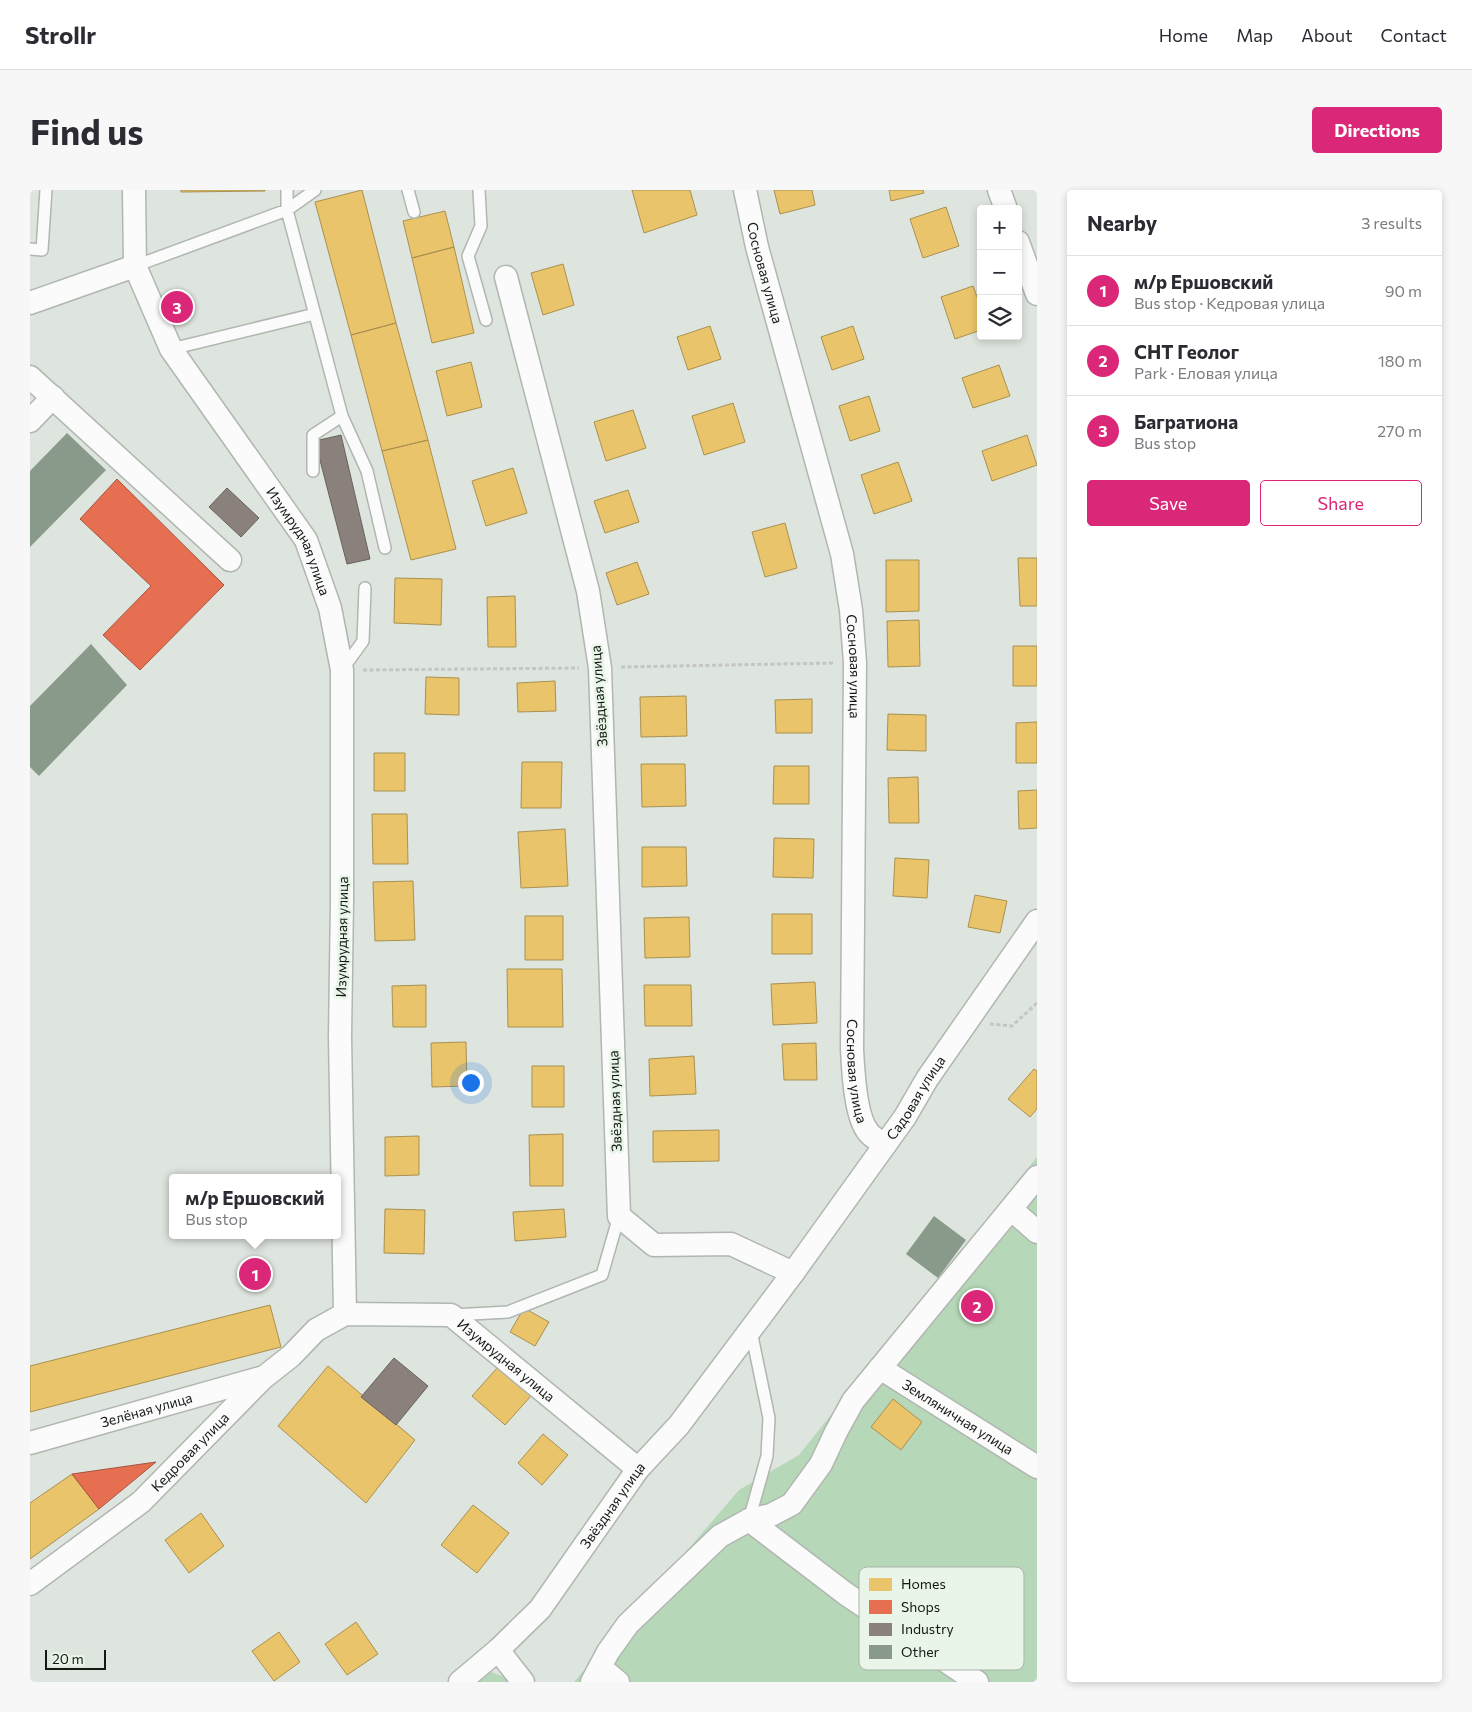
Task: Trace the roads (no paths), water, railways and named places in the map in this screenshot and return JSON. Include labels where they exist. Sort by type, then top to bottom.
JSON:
[{"type":"street","points":[[30,303],[135,266],[134,190]]},
{"type":"street","name":"Сосновая улица","points":[[745,190],[757,247],[842,554],[851,610],[855,663],[853,1076],[860,1115],[868,1133],[885,1145]]},
{"type":"street","points":[[999,190],[1005,205]]},
{"type":"street","points":[[1021,250],[1037,294]]},
{"type":"street","name":"Изумрудная улица","points":[[135,266],[171,349],[306,540],[330,608],[342,670],[340,1037],[344,1314],[451,1315],[638,1469]]},
{"type":"street","name":"Звёздная улица","points":[[506,277],[588,591],[600,668],[619,1216]]},
{"type":"street","points":[[30,376],[230,560]]},
{"type":"street","points":[[30,421],[53,397]]},
{"type":"street","name":"Садовая улица","points":[[793,1273],[905,1117],[927,1078],[1037,921]]},
{"type":"street","points":[[618,1682],[596,1675],[608,1652],[628,1624],[720,1536],[749,1520],[771,1514],[792,1504],[821,1464],[853,1401],[1037,1178]]},
{"type":"street","points":[[1011,1209],[1037,1232]]},
{"type":"street","points":[[619,1216],[654,1245],[731,1244],[793,1273]]},
{"type":"street","name":"Звёздная улица","points":[[460,1682],[498,1650],[540,1609],[638,1469],[679,1425],[793,1273]]},
{"type":"street","name":"Кедровая улица","points":[[30,1584],[141,1502],[262,1378],[291,1356],[316,1330],[344,1314]]},
{"type":"street","name":"Земляничная улица","points":[[880,1368],[1037,1467]]},
{"type":"street","name":"Зелёная улица","points":[[30,1443],[262,1378]]},
{"type":"street","points":[[749,1520],[859,1603]]},
{"type":"street","points":[[498,1650],[523,1682]]},
{"type":"street","points":[[959,1670],[977,1682]]},
{"type":"lane","points":[[30,249],[42,250],[46,190]]},
{"type":"lane","points":[[287,190],[287,210],[342,416],[367,470],[384,548]]},
{"type":"lane","points":[[135,266],[287,210],[315,190]]},
{"type":"lane","points":[[408,190],[414,212]]},
{"type":"lane","points":[[478,190],[481,226],[468,256],[486,320]]},
{"type":"lane","points":[[171,349],[315,314]]},
{"type":"lane","points":[[313,470],[313,435],[342,416]]},
{"type":"lane","points":[[342,670],[363,641],[365,588]]},
{"type":"lane","points":[[451,1315],[508,1312],[602,1275],[619,1216]]},
{"type":"lane","points":[[749,1520],[767,1456],[769,1418],[751,1331]]},
{"type":"place","name":"Багратиона","points":[[177,307]]},
{"type":"place","name":"м/р Ершовский","points":[[255,1274]]},
{"type":"place","name":"СНТ Геолог","points":[[977,1306]]}]
